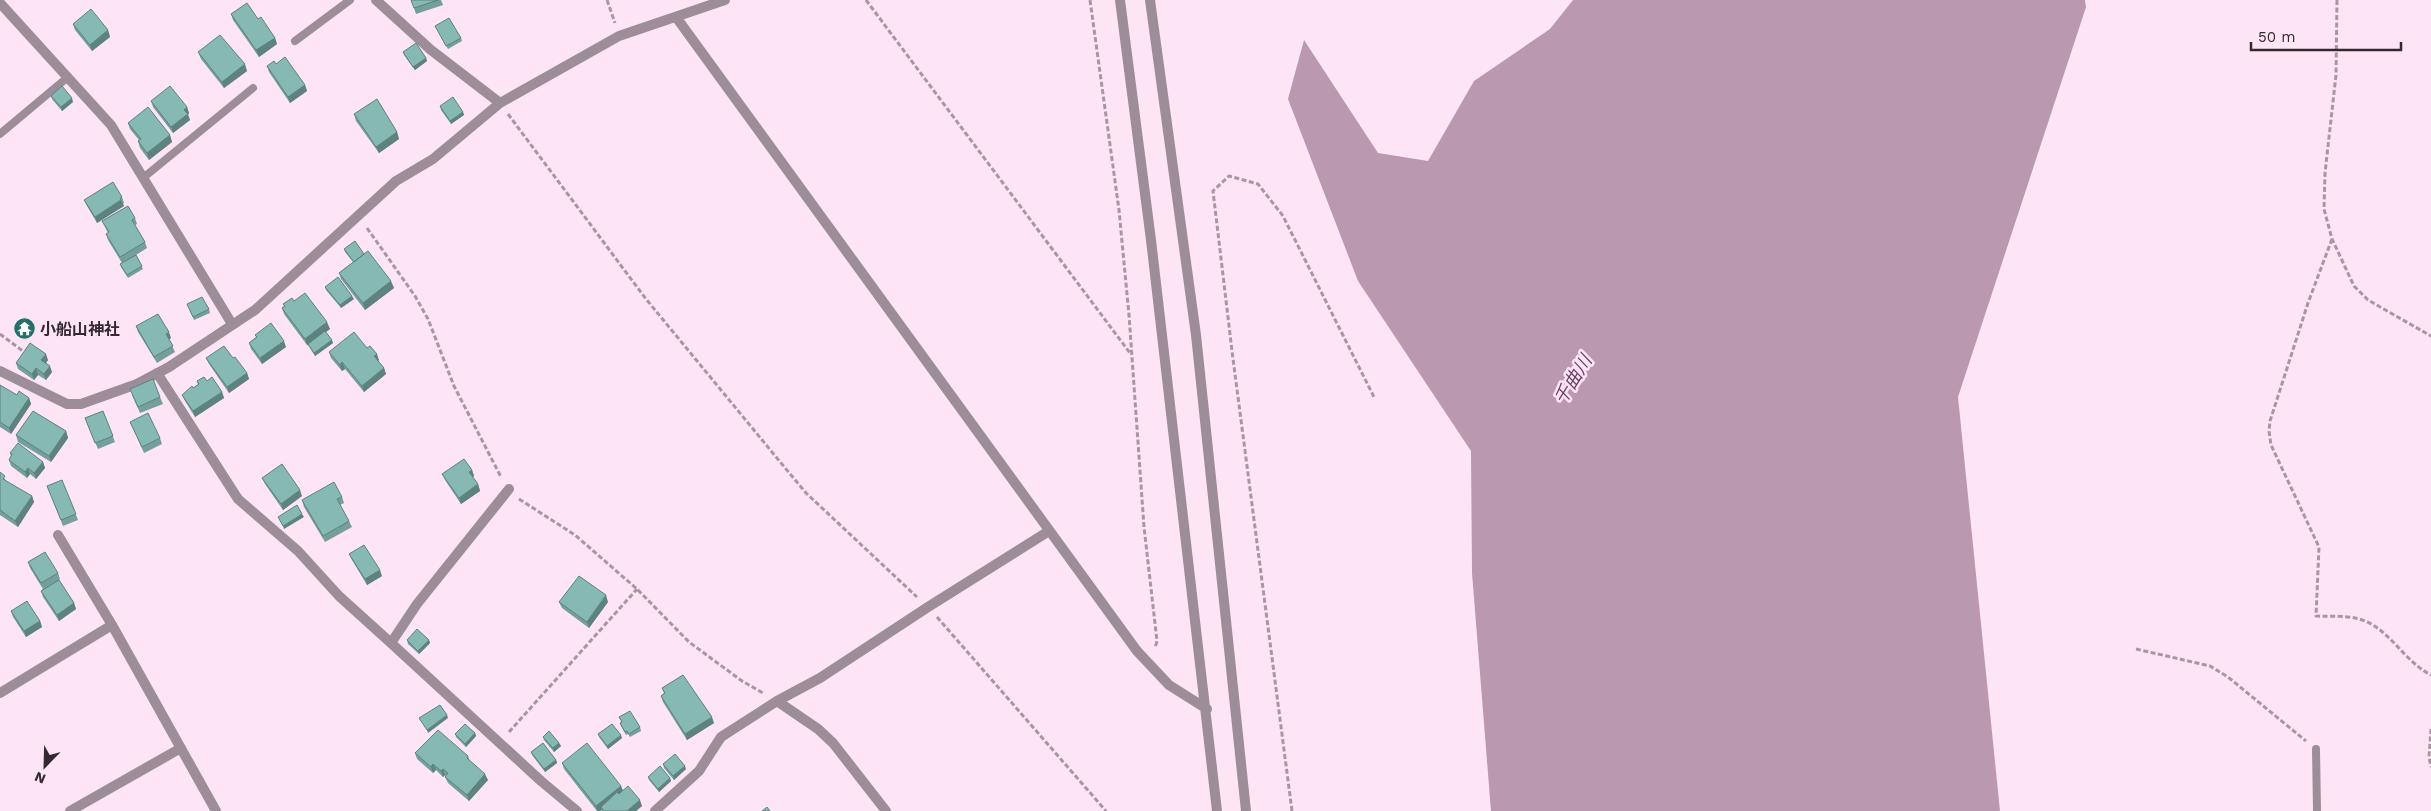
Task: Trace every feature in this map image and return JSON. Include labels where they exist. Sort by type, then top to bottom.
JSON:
[{"type":"street","points":[[376,0],[431,50],[500,103]]},
{"type":"street","points":[[0,370],[67,404],[81,404],[128,387],[157,373],[255,310],[396,181],[433,159],[500,103],[619,36],[725,0]]},
{"type":"street","points":[[1120,0],[1207,709],[1217,811]]},
{"type":"street","points":[[1150,0],[1196,335],[1246,811]]},
{"type":"street","points":[[0,3],[111,125],[232,324]]},
{"type":"street","points":[[676,17],[1137,651],[1169,685],[1207,709]]},
{"type":"street","points":[[157,373],[238,500],[298,551],[339,596],[541,781],[578,811]]},
{"type":"street","points":[[391,643],[417,604],[509,489]]},
{"type":"street","points":[[655,811],[699,771],[721,737],[777,701],[820,678],[1049,531]]},
{"type":"street","points":[[58,535],[112,625],[216,811]]},
{"type":"street","points":[[0,693],[112,625]]},
{"type":"street","points":[[777,701],[818,729],[833,743],[886,811]]},
{"type":"street","points":[[70,811],[181,748]]},
{"type":"lane","points":[[295,41],[350,0]]},
{"type":"lane","points":[[0,134],[68,77]]},
{"type":"lane","points":[[143,178],[253,88]]},
{"type":"lane","points":[[2316,749],[2317,811]]},
{"type":"path","points":[[607,0],[619,36]]},
{"type":"path","points":[[866,0],[1130,354]]},
{"type":"path","points":[[1090,0],[1119,210],[1129,315],[1130,354],[1144,527],[1157,641],[1151,665]]},
{"type":"path","points":[[2337,0],[2336,75],[2325,173],[2324,209],[2332,239],[2354,286],[2368,300],[2431,336]]},
{"type":"path","points":[[500,103],[646,298],[786,470],[806,493],[928,607],[1106,811]]},
{"type":"path","points":[[1292,811],[1213,191],[1229,176],[1258,184],[1283,216],[1374,397]]},
{"type":"path","points":[[357,215],[424,311],[468,416],[509,489],[516,497],[575,535],[637,589],[689,642],[742,681],[777,701]]},
{"type":"path","points":[[2332,239],[2308,303],[2270,421],[2271,445],[2319,547],[2316,616],[2358,618],[2377,626],[2413,664],[2431,675]]},
{"type":"path","points":[[0,334],[24,352]]},
{"type":"path","points":[[500,742],[637,589]]},
{"type":"path","points":[[2136,649],[2210,666],[2228,677],[2316,749]]},
{"type":"path","points":[[2431,729],[2429,757],[2431,767]]},
{"type":"water","name":"千曲川","points":[[1573,0],[2085,0],[2086,7],[1958,397],[2000,811],[1491,811],[1472,573],[1471,451],[1358,281],[1288,99],[1304,40],[1378,153],[1428,161],[1474,81],[1550,29]]},
{"type":"building","points":[[411,0],[438,0],[414,8]]},
{"type":"building","points":[[247,3],[258,19],[261,17],[275,38],[256,50],[231,14]]},
{"type":"building","points":[[91,9],[108,30],[90,45],[73,24]]},
{"type":"building","points":[[449,18],[461,38],[446,46],[435,26]]},
{"type":"building","points":[[220,35],[245,64],[222,82],[198,52]]},
{"type":"building","points":[[416,43],[426,58],[413,67],[403,52]]},
{"type":"building","points":[[285,57],[305,85],[288,97],[267,66],[274,61],[276,64]]},
{"type":"building","points":[[62,86],[72,98],[61,107],[51,96]]},
{"type":"building","points":[[170,86],[187,107],[184,110],[188,114],[171,127],[151,101]]},
{"type":"building","points":[[453,97],[463,112],[450,121],[440,106]]},
{"type":"building","points":[[377,99],[397,132],[376,147],[354,114]]},
{"type":"building","points":[[148,107],[170,135],[147,153],[138,141],[141,139],[128,123]]},
{"type":"building","points":[[113,182],[122,197],[120,198],[121,200],[95,217],[84,200]]},
{"type":"building","points":[[128,206],[135,218],[132,220],[145,242],[120,257],[106,234],[109,232],[102,221]]},
{"type":"building","points":[[355,241],[364,254],[354,262],[344,249]]},
{"type":"building","points":[[368,251],[391,281],[363,303],[339,273]]},
{"type":"building","points":[[136,255],[142,266],[127,275],[120,264]]},
{"type":"building","points":[[338,277],[352,296],[340,305],[325,287]]},
{"type":"building","points":[[305,293],[327,322],[305,339],[282,308],[285,306],[283,304],[292,298],[294,301]]},
{"type":"building","points":[[202,297],[209,309],[193,317],[187,304]]},
{"type":"building","points":[[158,314],[169,332],[166,334],[173,346],[154,357],[136,326]]},
{"type":"building","points":[[271,323],[284,341],[260,358],[249,343],[257,337],[255,335]]},
{"type":"building","points":[[325,331],[332,340],[314,353],[308,344]]},
{"type":"building","points":[[354,332],[367,348],[370,346],[377,354],[374,356],[384,368],[362,386],[342,362],[340,365],[329,352]]},
{"type":"building","points":[[30,343],[46,354],[41,360],[50,366],[44,374],[36,368],[32,374],[16,363]]},
{"type":"building","points":[[224,346],[247,373],[227,387],[206,358]]},
{"type":"building","points":[[204,377],[207,381],[212,377],[222,392],[193,411],[182,395],[192,386],[193,388],[199,384],[197,381]]},
{"type":"building","points":[[153,379],[160,397],[138,407],[130,389]]},
{"type":"building","points":[[0,385],[17,395],[19,391],[29,398],[9,428],[0,422]]},
{"type":"building","points":[[33,411],[66,431],[49,456],[16,435]]},
{"type":"building","points":[[103,411],[113,436],[95,443],[85,418]]},
{"type":"building","points":[[148,413],[160,438],[142,447],[130,422]]},
{"type":"building","points":[[18,443],[43,462],[34,473],[28,468],[25,472],[9,460],[12,454],[10,453]]},
{"type":"building","points":[[464,459],[472,470],[469,472],[478,484],[459,498],[442,474]]},
{"type":"building","points":[[282,464],[300,490],[281,504],[262,478]]},
{"type":"building","points":[[0,472],[5,476],[3,479],[32,496],[15,521],[0,510]]},
{"type":"building","points":[[62,480],[76,514],[61,520],[47,486]]},
{"type":"building","points":[[334,482],[342,497],[337,499],[349,521],[323,536],[302,500]]},
{"type":"building","points":[[297,505],[302,514],[283,526],[278,517]]},
{"type":"building","points":[[364,545],[380,570],[365,579],[349,554]]},
{"type":"building","points":[[45,552],[58,573],[41,583],[28,562]]},
{"type":"building","points":[[579,576],[606,595],[587,622],[559,602]]},
{"type":"building","points":[[59,580],[74,603],[57,615],[41,591]]},
{"type":"building","points":[[27,601],[40,621],[24,631],[11,611]]},
{"type":"building","points":[[417,629],[429,640],[418,651],[407,640]]},
{"type":"building","points":[[683,675],[712,717],[685,734],[661,696],[665,693],[662,688]]},
{"type":"building","points":[[440,705],[447,715],[427,730],[419,718]]},
{"type":"building","points":[[630,711],[640,727],[629,734],[627,731],[625,732],[619,717]]},
{"type":"building","points":[[465,724],[475,733],[465,744],[455,734]]},
{"type":"building","points":[[612,724],[621,735],[607,746],[598,734]]},
{"type":"building","points":[[438,730],[468,756],[467,758],[485,774],[467,795],[445,777],[448,773],[443,769],[441,771],[433,764],[431,767],[415,753]]},
{"type":"building","points":[[549,731],[559,743],[553,748],[543,737]]},
{"type":"building","points":[[543,743],[556,760],[544,769],[531,752]]},
{"type":"building","points":[[587,743],[621,786],[596,806],[562,763]]},
{"type":"building","points":[[675,754],[685,766],[673,776],[663,764]]},
{"type":"building","points":[[660,766],[670,778],[658,789],[648,777]]},
{"type":"building","points":[[628,786],[640,800],[627,811],[604,811],[601,807],[617,792],[619,794]]},
{"type":"building","points":[[767,807],[770,811],[762,811]]},
{"type":"place","name":"小船山神社","points":[[24,329]]}]
